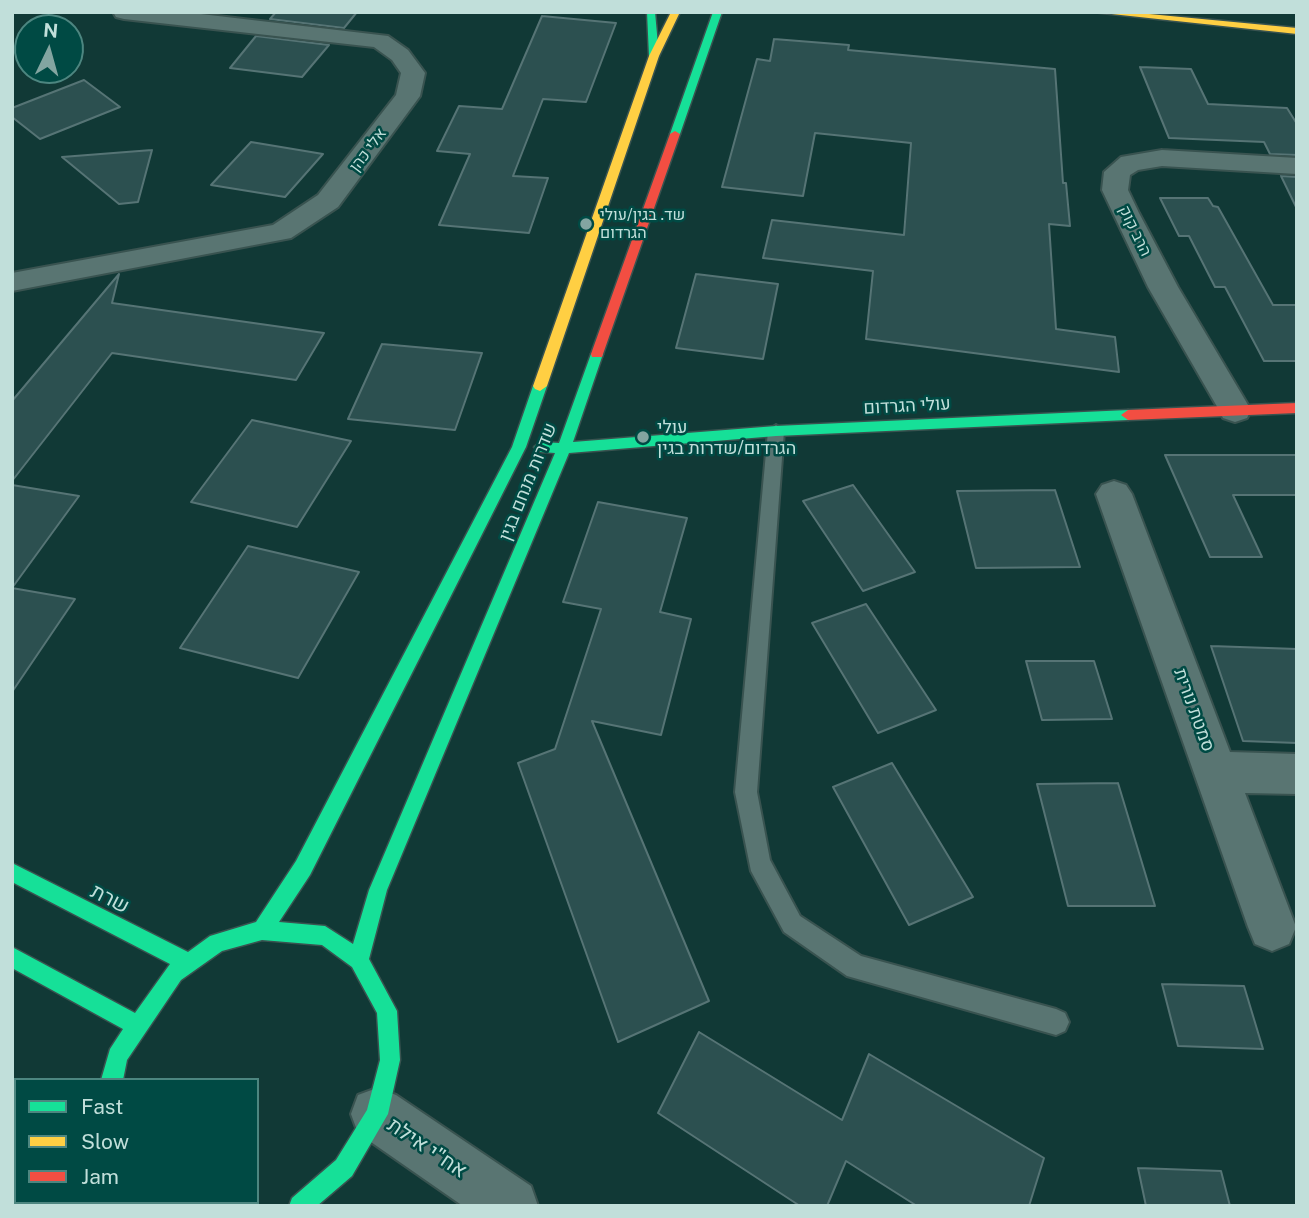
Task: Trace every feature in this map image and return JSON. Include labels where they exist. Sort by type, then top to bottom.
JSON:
[{"type":"main road","points":[[651,12],[654,56]]},
{"type":"main road","name":"שדרות מנחם בגין","points":[[262,930],[303,868],[519,447],[654,56],[676,12]]},
{"type":"main road","name":"שדרות מנחם בגין","points":[[359,960],[378,890],[564,448],[718,12]]},
{"type":"main road","points":[[1097,12],[1297,31]]},
{"type":"main road","name":"עולי הגרדום","points":[[519,447],[564,448],[776,431],[1297,408]]},
{"type":"main road","name":"שרת","points":[[12,872],[189,963]]},
{"type":"main road","points":[[112,1078],[117,1056],[174,973],[217,943],[262,930],[326,936],[359,960],[387,1011],[390,1060],[377,1114],[344,1168],[300,1206]]},
{"type":"main road","points":[[12,957],[137,1026]]},
{"type":"street","name":"אלי כהן","points":[[12,282],[281,232],[328,201],[408,96],[413,73],[400,55],[380,41],[124,12]]},
{"type":"street","name":"הרב קוק","points":[[1235,410],[1163,287],[1125,213],[1115,190],[1117,172],[1130,163],[1162,158],[1297,166]]},
{"type":"street","name":"סמטת נורית","points":[[1114,494],[1272,927]]},
{"type":"street","points":[[1217,772],[1297,774]]},
{"type":"street","name":"אח\"י אילת","points":[[377,1114],[512,1206]]},
{"type":"lane","points":[[776,431],[746,792],[759,863],[792,924],[856,967],[1056,1022]]},
{"type":"building","points":[[276,12],[357,12],[344,28],[270,19]]},
{"type":"building","points":[[542,16],[616,23],[586,102],[543,99],[513,176],[548,178],[529,233],[439,225],[470,154],[437,151],[459,106],[502,109]]},
{"type":"building","points":[[256,36],[329,45],[302,77],[230,68]]},
{"type":"building","points":[[774,39],[849,45],[848,50],[1055,69],[1063,183],[1066,183],[1070,226],[1049,224],[1056,329],[1115,337],[1119,372],[866,339],[873,271],[763,258],[772,220],[904,235],[911,143],[815,133],[803,196],[722,187],[757,59],[770,61]]},
{"type":"building","points":[[1140,67],[1191,69],[1208,104],[1287,108],[1297,124],[1297,155],[1270,154],[1264,142],[1169,138]]},
{"type":"building","points":[[84,80],[120,107],[40,139],[12,117],[12,108],[74,84],[84,84]]},
{"type":"building","points":[[251,142],[323,154],[285,197],[211,185]]},
{"type":"building","points":[[152,150],[138,202],[119,204],[62,157]]},
{"type":"building","points":[[1281,176],[1297,177],[1297,209]]},
{"type":"building","points":[[1160,198],[1208,198],[1213,206],[1218,207],[1273,305],[1297,305],[1297,361],[1264,361],[1225,287],[1215,287],[1189,236],[1179,236]]},
{"type":"building","points":[[119,274],[112,303],[324,333],[296,380],[112,353],[12,481],[12,401]]},
{"type":"building","points":[[696,274],[778,284],[763,359],[676,348]]},
{"type":"building","points":[[382,344],[482,353],[455,430],[348,419]]},
{"type":"building","points":[[252,420],[351,441],[297,527],[191,502]]},
{"type":"building","points":[[1165,455],[1297,455],[1297,495],[1233,495],[1262,557],[1210,557]]},
{"type":"building","points":[[12,485],[79,496],[12,588]]},
{"type":"building","points":[[853,485],[915,572],[863,591],[803,501]]},
{"type":"building","points":[[1055,490],[1080,567],[976,568],[957,491]]},
{"type":"building","points":[[598,502],[687,518],[660,612],[691,619],[661,735],[592,721],[709,1001],[618,1042],[518,763],[555,749],[601,609],[563,602]]},
{"type":"building","points":[[248,546],[359,572],[298,678],[180,648]]},
{"type":"building","points":[[12,588],[75,599],[12,692]]},
{"type":"building","points":[[866,604],[936,710],[878,733],[812,623]]},
{"type":"building","points":[[1211,646],[1297,649],[1297,743],[1243,741]]},
{"type":"building","points":[[1026,661],[1094,661],[1112,719],[1042,720]]},
{"type":"building","points":[[892,763],[973,897],[909,925],[833,787]]},
{"type":"building","points":[[1118,783],[1155,906],[1068,906],[1037,784]]},
{"type":"building","points":[[1162,984],[1244,986],[1263,1049],[1178,1046]]},
{"type":"building","points":[[699,1032],[842,1120],[869,1054],[1044,1158],[1029,1206],[917,1206],[846,1161],[827,1206],[800,1206],[658,1113]]},
{"type":"building","points":[[1138,1168],[1221,1171],[1230,1206],[1146,1206]]},
{"type":"traffic: fast","points":[[651,12],[654,56]]},
{"type":"traffic: fast","points":[[675,134],[718,12]]},
{"type":"traffic: fast","points":[[359,960],[378,890],[564,448],[597,354]]},
{"type":"traffic: fast","points":[[262,930],[303,868],[519,447],[540,386]]},
{"type":"traffic: fast","points":[[541,447],[564,448],[776,431],[1128,415]]},
{"type":"traffic: fast","points":[[12,872],[189,963]]},
{"type":"traffic: fast","points":[[112,1078],[117,1056],[174,973],[217,943],[262,930],[325,936],[359,960],[387,1011],[390,1060],[377,1114],[344,1168],[300,1206]]},
{"type":"traffic: fast","points":[[12,957],[137,1025]]},
{"type":"traffic: slow","points":[[540,386],[654,56],[676,12]]},
{"type":"traffic: slow","points":[[1097,12],[1297,31]]},
{"type":"traffic: jam","points":[[597,354],[675,134]]},
{"type":"traffic: jam","points":[[1128,415],[1297,408]]},
{"type":"place","name":"שד. בגין/עולי הגרדום","points":[[586,224]]},
{"type":"place","name":"עולי הגרדום/שדרות בגין","points":[[643,437]]}]
